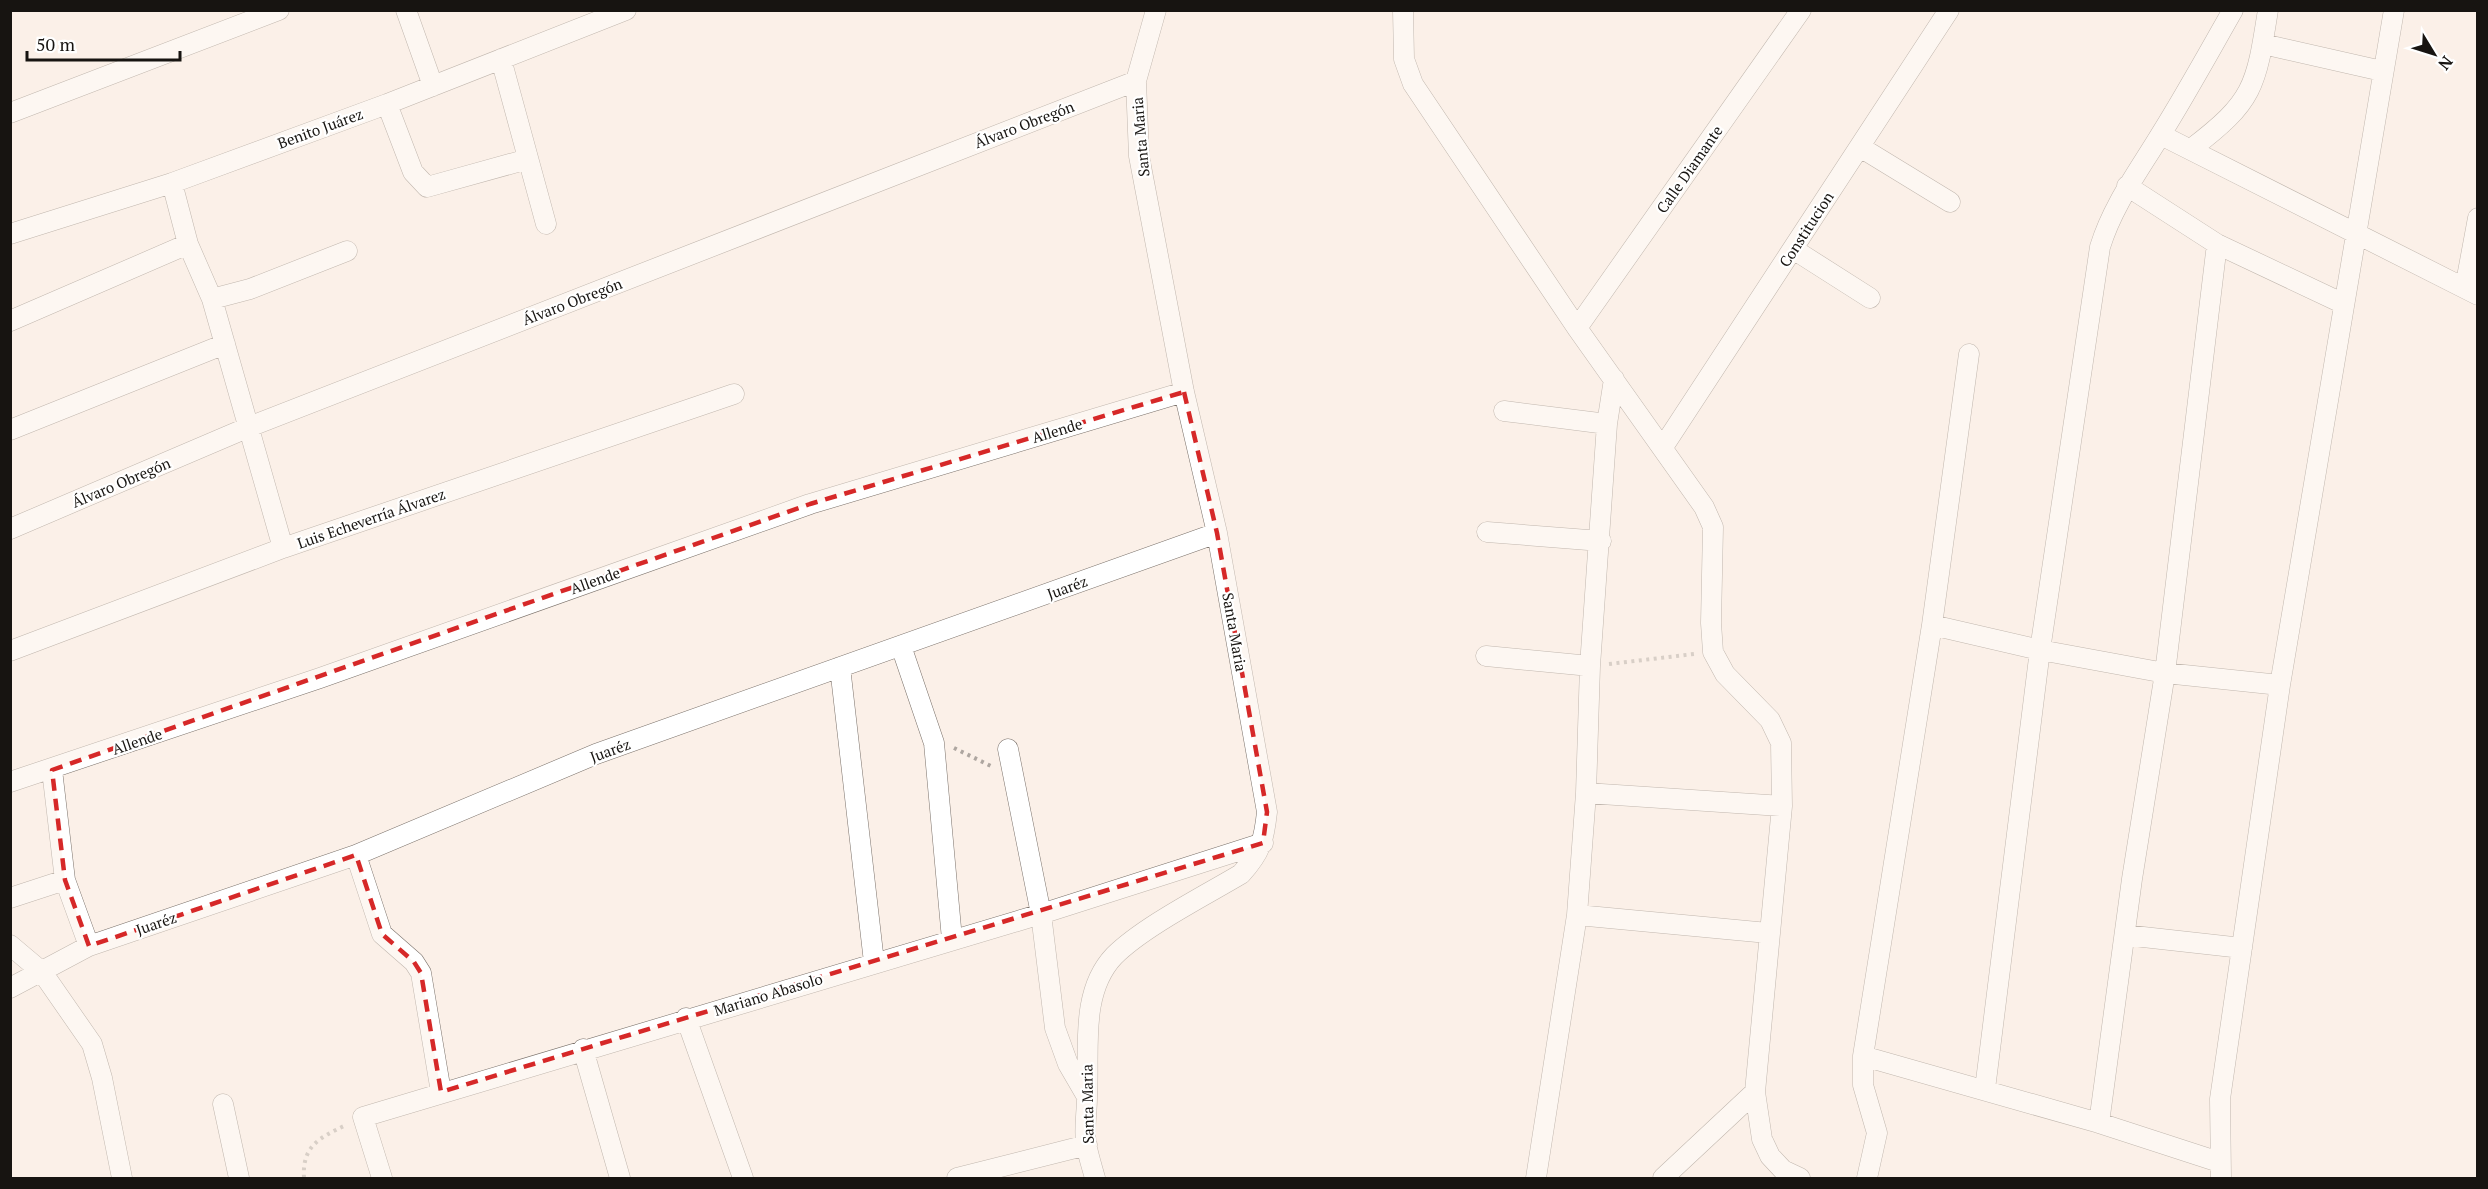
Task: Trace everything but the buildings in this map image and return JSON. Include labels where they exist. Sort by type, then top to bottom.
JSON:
[{"type":"street","points":[[10,113],[279,10]]},
{"type":"street","points":[[406,10],[433,86]]},
{"type":"street","name":"Benito Juárez","points":[[10,234],[171,183],[387,104],[626,10]]},
{"type":"street","name":"Santa Maria","points":[[1095,1179],[1084,1120],[1088,1098],[1086,1054],[1092,999],[1113,958],[1130,943],[1241,874],[1253,861],[1263,843],[1267,812],[1217,533],[1184,392],[1139,156],[1136,81],[1156,10]]},
{"type":"street","points":[[1403,10],[1404,59],[1413,84],[1577,328],[1704,507],[1713,527],[1710,623],[1713,652],[1725,674],[1770,720],[1780,743],[1782,806],[1768,933],[1755,1092],[1762,1139],[1770,1156],[1783,1170],[1800,1179]]},
{"type":"street","name":"Calle Diamante","points":[[1577,328],[1801,10]]},
{"type":"street","name":"Constitucion","points":[[1663,447],[1949,10]]},
{"type":"street","points":[[1984,1089],[2040,650],[2100,247],[2109,220],[2127,186],[2161,135],[2233,10]]},
{"type":"street","points":[[2191,149],[2231,117],[2245,100],[2258,72],[2268,10]]},
{"type":"street","points":[[1863,1056],[2099,1124],[2220,1171],[2220,1099],[2280,686],[2382,70],[2394,10]]},
{"type":"street","points":[[2263,44],[2382,70]]},
{"type":"street","points":[[501,59],[546,224]]},
{"type":"street","name":"Álvaro Obregón","points":[[10,529],[249,427],[1136,81]]},
{"type":"street","points":[[387,104],[413,172],[427,187],[528,159]]},
{"type":"street","points":[[2161,135],[2471,292],[2478,218]]},
{"type":"street","points":[[1860,147],[1950,202]]},
{"type":"street","points":[[171,183],[188,244],[212,299],[283,548]]},
{"type":"street","points":[[2127,186],[2217,244],[2344,303]]},
{"type":"street","points":[[10,321],[188,244]]},
{"type":"street","points":[[2099,1124],[2125,935],[2166,673],[2217,244]]},
{"type":"street","points":[[1793,249],[1870,298]]},
{"type":"street","points":[[212,299],[249,289],[347,251]]},
{"type":"street","points":[[10,430],[225,344]]},
{"type":"street","points":[[1867,1179],[1877,1133],[1863,1085],[1863,1056],[1932,625],[1969,354]]},
{"type":"street","points":[[1536,1179],[1577,915],[1586,793],[1590,666],[1607,424],[1614,379]]},
{"type":"street","name":"Allende","points":[[10,782],[52,770],[331,674],[810,504],[1184,392]]},
{"type":"street","name":"Luis Echeverría Álvarez","points":[[10,651],[283,548],[734,394]]},
{"type":"street","points":[[1504,411],[1607,424]]},
{"type":"street","points":[[1487,532],[1600,541]]},
{"type":"street","name":"Juaréz","points":[[10,988],[89,945],[356,855],[596,754],[1217,533]]},
{"type":"street","points":[[1932,625],[2040,650],[2166,673],[2280,686]]},
{"type":"street","points":[[901,646],[934,743],[952,939]]},
{"type":"street","points":[[1485,656],[1590,666]]},
{"type":"street","points":[[840,667],[874,962]]},
{"type":"street","points":[[1008,749],[1041,914],[1055,1028],[1068,1064],[1088,1098]]},
{"type":"street","points":[[52,770],[65,880],[89,945]]},
{"type":"street","points":[[1586,793],[1782,806]]},
{"type":"street","name":"Mariano Abasolo","points":[[363,1117],[686,1018],[1041,914],[1263,843]]},
{"type":"street","points":[[356,855],[381,934],[414,962],[421,974],[441,1092]]},
{"type":"street","points":[[10,898],[65,880]]},
{"type":"street","points":[[1577,915],[1768,933]]},
{"type":"street","points":[[2125,935],[2242,948]]},
{"type":"street","points":[[10,945],[42,972],[92,1044],[102,1078],[122,1179]]},
{"type":"street","points":[[686,1018],[743,1179]]},
{"type":"street","points":[[583,1049],[620,1179]]},
{"type":"street","points":[[1663,1179],[1755,1092]]},
{"type":"street","points":[[223,1104],[239,1179]]},
{"type":"street","points":[[363,1117],[382,1179]]},
{"type":"street","points":[[957,1179],[1003,1172],[1087,1145]]},
{"type":"path","points":[[1590,666],[1713,652]]},
{"type":"path","points":[[934,743],[956,749],[1012,777]]},
{"type":"path","points":[[304,1179],[303,1163],[317,1138],[363,1117]]},
{"type":"highlighted area","points":[[1184,392],[1217,533],[1267,812],[1263,843],[441,1092],[421,973],[414,962],[382,934],[356,855],[89,946],[65,880],[52,770],[810,504]]}]
